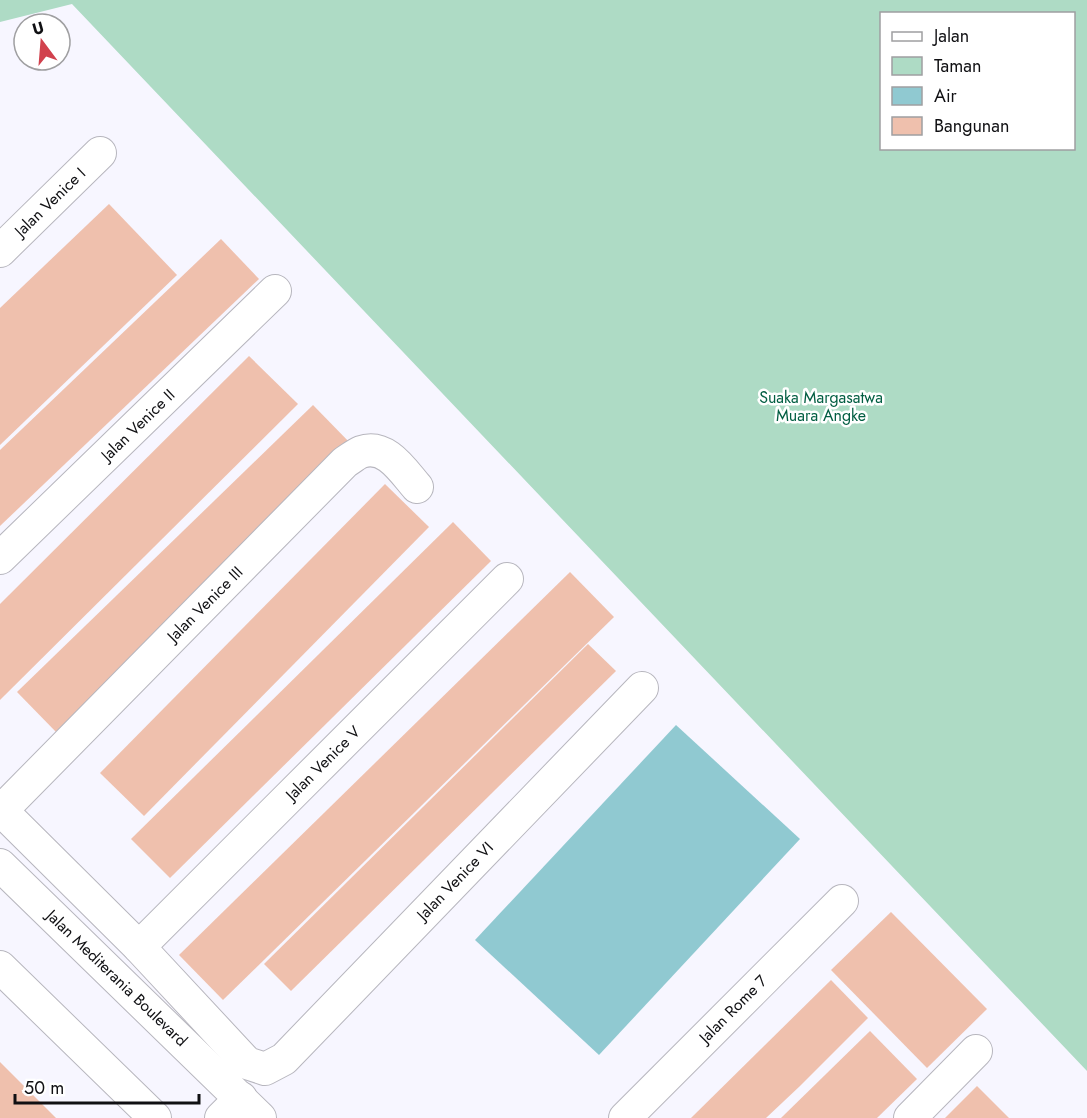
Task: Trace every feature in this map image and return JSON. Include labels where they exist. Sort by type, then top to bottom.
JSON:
[{"type":"street","name":"Jalan Venice I","points":[[0,251],[100,153]]},
{"type":"street","name":"Jalan Venice II","points":[[0,558],[275,291]]},
{"type":"street","name":"Jalan Venice III","points":[[1,810],[345,462],[362,452],[376,450],[391,457],[417,488]]},
{"type":"street","name":"Jalan Venice V","points":[[139,947],[507,579]]},
{"type":"street","name":"Jalan Venice VI","points":[[139,947],[247,1063],[265,1069],[284,1059],[642,688]]},
{"type":"street","points":[[1,810],[139,947]]},
{"type":"street","name":"Jalan Mediterania Boulevard","points":[[0,865],[241,1111]]},
{"type":"street","name":"Jalan Rome 7","points":[[625,1118],[842,901]]},
{"type":"street","points":[[0,967],[155,1118]]},
{"type":"street","points":[[909,1118],[976,1051]]},
{"type":"green space","name":"Suaka Margasatwa Muara Angke","points":[[0,0],[1087,0],[1087,1071],[72,4],[40,12],[12,12],[12,19],[0,22]]},
{"type":"water","points":[[676,725],[800,839],[599,1055],[475,940]]},
{"type":"building","points":[[109,204],[177,275],[0,445],[0,308]]},
{"type":"building","points":[[221,239],[259,279],[0,526],[0,450]]},
{"type":"building","points":[[249,356],[298,404],[0,700],[0,604]]},
{"type":"building","points":[[313,405],[353,446],[57,733],[17,692]]},
{"type":"building","points":[[385,484],[429,527],[144,816],[100,773]]},
{"type":"building","points":[[453,522],[491,561],[170,878],[131,839]]},
{"type":"building","points":[[570,572],[614,617],[223,1000],[179,955]]},
{"type":"building","points":[[588,644],[616,671],[291,991],[264,964]]},
{"type":"building","points":[[891,912],[987,1009],[927,1068],[831,970]]},
{"type":"building","points":[[831,980],[868,1018],[800,1086],[766,1118],[691,1118]]},
{"type":"building","points":[[870,1031],[917,1079],[877,1118],[781,1118]]},
{"type":"building","points":[[0,1062],[56,1118],[0,1118]]},
{"type":"building","points":[[977,1086],[1009,1118],[945,1118]]}]
